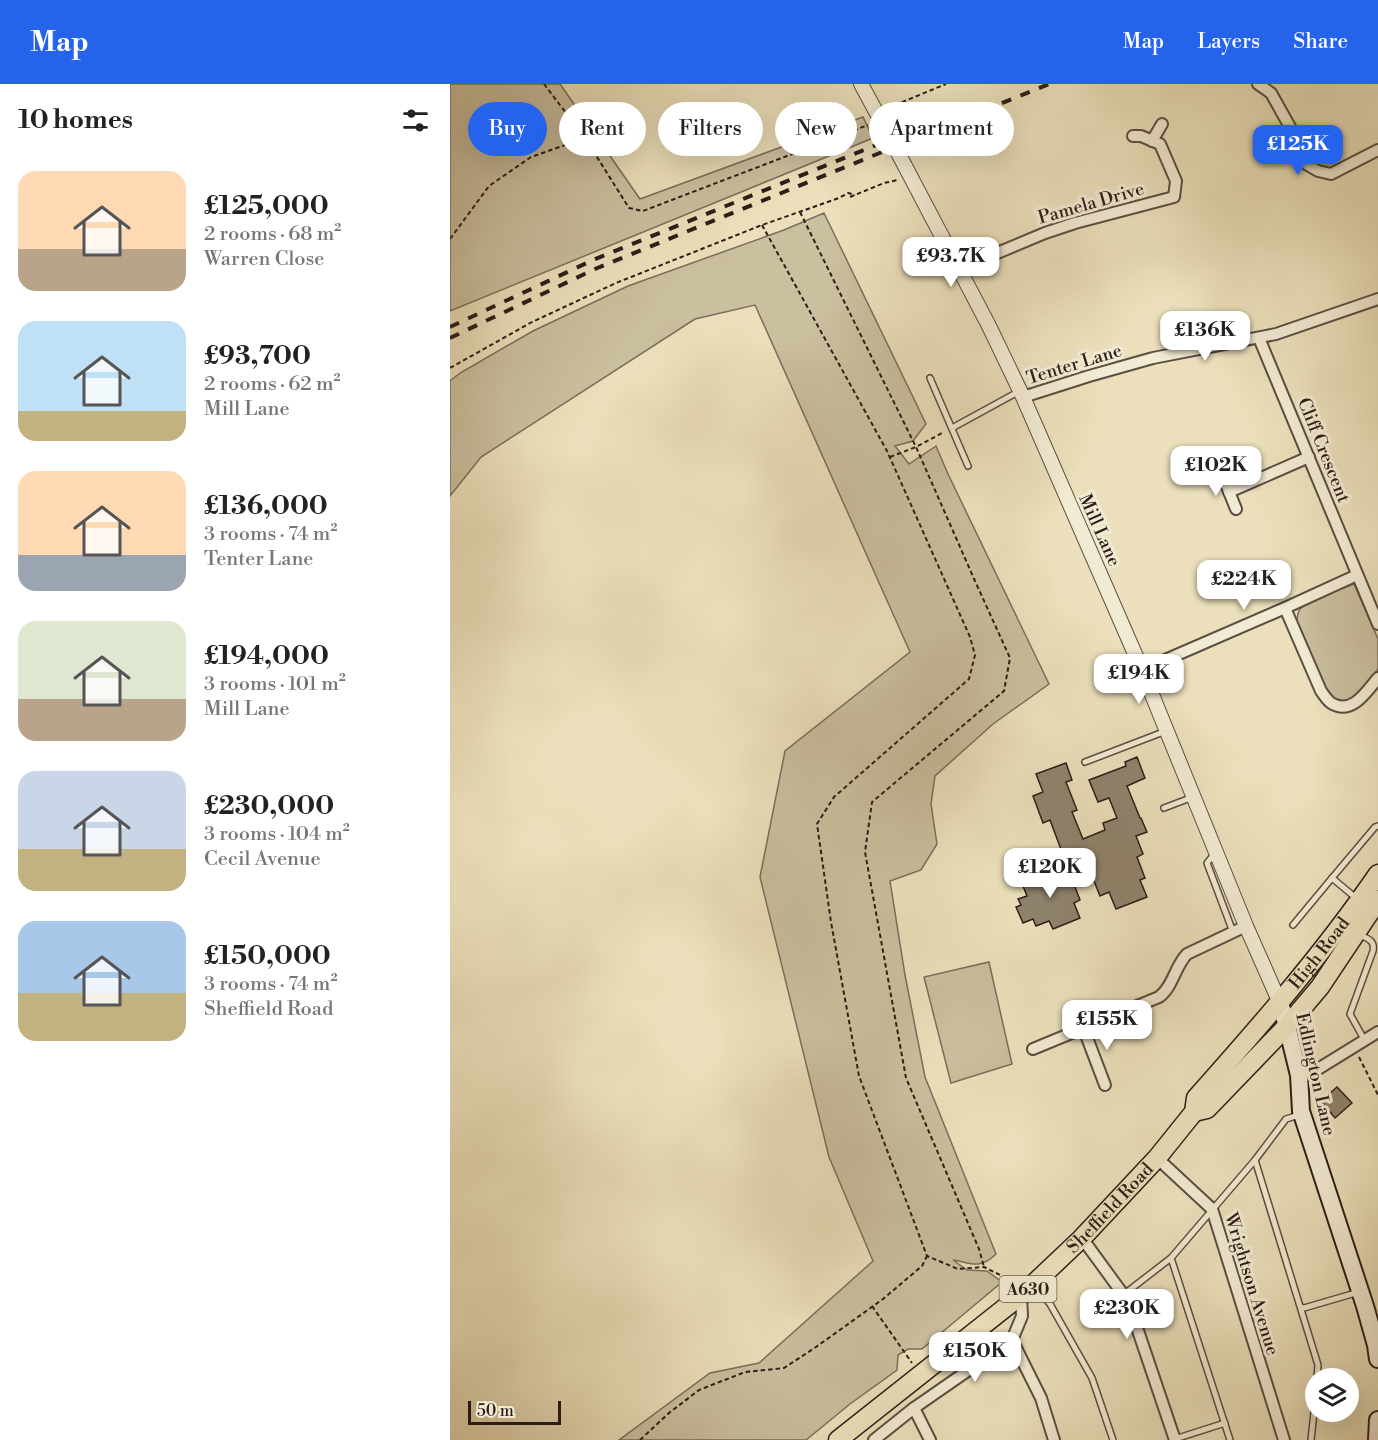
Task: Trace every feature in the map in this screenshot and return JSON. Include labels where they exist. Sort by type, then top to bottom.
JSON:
[{"type":"main road","name":"High Road","points":[[1280,1004],[1360,901],[1378,874]]},
{"type":"main road","name":"High Road","points":[[1287,1026],[1320,987],[1378,900]]},
{"type":"main road","name":"Edlington Lane","points":[[1280,1004],[1299,1075],[1302,1114],[1360,1292],[1378,1359]]},
{"type":"main road","name":"Sheffield Road","points":[[838,1440],[1027,1291],[1082,1238],[1157,1158],[1194,1113],[1196,1098],[1280,1004]]},
{"type":"main road","name":"Sheffield Road","points":[[1194,1113],[1206,1109],[1287,1026]]},
{"type":"main road","points":[[1377,1440],[1378,1420]]},
{"type":"street","name":"Mill Lane","points":[[861,84],[871,102]]},
{"type":"street","points":[[1265,86],[1295,136],[1302,158],[1306,164],[1318,171],[1330,174],[1378,150]]},
{"type":"street","points":[[1133,136],[1141,136],[1152,141],[1162,124]]},
{"type":"street","name":"Pamela Drive","points":[[960,269],[1045,233],[1174,197],[1176,181],[1160,144],[1152,141]]},
{"type":"street","name":"Mill Lane","points":[[900,156],[960,269],[1021,394],[1142,670],[1194,797],[1216,852],[1240,929],[1280,1004]]},
{"type":"street","name":"Tenter Lane","points":[[1021,394],[1153,358],[1276,334],[1378,299]]},
{"type":"street","name":"Cliff Crescent","points":[[1259,338],[1378,624]]},
{"type":"street","points":[[1229,492],[1309,457]]},
{"type":"street","points":[[1222,474],[1236,509]]},
{"type":"street","points":[[1142,670],[1357,575]]},
{"type":"street","points":[[1285,608],[1321,691],[1330,702],[1340,706],[1351,705],[1359,700],[1378,678]]},
{"type":"street","points":[[1033,1049],[1159,997],[1165,993],[1182,959],[1187,954],[1240,929]]},
{"type":"street","points":[[1083,1027],[1105,1085]]},
{"type":"street","points":[[1299,1075],[1318,1069],[1378,1032]]},
{"type":"street","name":"Wrightson Avenue","points":[[1157,1158],[1212,1209],[1284,1440]]},
{"type":"street","points":[[1082,1238],[1128,1301],[1175,1440]]},
{"type":"street","points":[[874,1440],[914,1408],[1012,1340],[1022,1316],[1027,1291]]},
{"type":"street","points":[[1012,1340],[1041,1398],[1054,1440]]},
{"type":"street","points":[[914,1408],[930,1440]]},
{"type":"lane","points":[[930,378],[968,466]]},
{"type":"lane","points":[[952,428],[1021,394]]},
{"type":"lane","points":[[1085,762],[1166,730]]},
{"type":"lane","points":[[1164,808],[1194,797]]},
{"type":"lane","points":[[1293,925],[1378,826]]},
{"type":"lane","points":[[1332,878],[1360,901]]},
{"type":"lane","points":[[1356,933],[1372,941],[1374,945],[1350,1014],[1365,1041]]},
{"type":"lane","points":[[1124,1295],[1171,1258],[1255,1160],[1286,1119],[1302,1114]]},
{"type":"lane","points":[[1255,1160],[1318,1368]]},
{"type":"lane","points":[[1171,1258],[1230,1440]]},
{"type":"lane","points":[[1027,1291],[1050,1304],[1092,1378],[1113,1440]]},
{"type":"lane","points":[[1301,1307],[1360,1292]]},
{"type":"lane","points":[[1311,1440],[1313,1422]]},
{"type":"lane","points":[[1175,1440],[1225,1423]]},
{"type":"path","points":[[544,84],[559,104]]},
{"type":"path","points":[[908,102],[946,84]]},
{"type":"path","points":[[596,156],[629,208],[643,211],[869,120]]},
{"type":"path","points":[[450,239],[489,186],[531,157],[559,147]]},
{"type":"path","points":[[850,197],[908,172]]},
{"type":"path","points":[[450,368],[532,322],[616,283],[848,193],[855,195]]},
{"type":"path","points":[[800,212],[916,447],[1010,658],[1004,691],[872,802],[865,852],[906,1078],[979,1249],[984,1267]]},
{"type":"path","points":[[762,225],[890,457],[970,637],[975,655],[969,678],[834,797],[817,824],[831,922],[859,1076],[927,1256],[958,1269],[984,1267],[1013,1281],[1027,1291]]},
{"type":"path","points":[[890,457],[916,447],[952,428]]},
{"type":"path","points":[[1354,1048],[1378,1095]]},
{"type":"path","points":[[640,1440],[669,1413],[699,1390],[745,1372],[784,1368],[872,1306],[922,1266],[927,1256]]},
{"type":"path","points":[[872,1306],[921,1375]]},
{"type":"shaded area","points":[[450,84],[560,84],[573,102],[559,102],[559,156],[610,156],[640,199],[757,156],[763,156],[763,154],[775,149],[775,156],[829,156],[450,311]]},
{"type":"shaded area","points":[[863,117],[869,130],[869,140],[857,145],[857,119]]},
{"type":"shaded area","points":[[824,213],[926,424],[913,441],[895,446],[909,464],[936,446],[1049,684],[993,724],[935,776],[931,804],[937,844],[921,870],[890,881],[925,1077],[996,1254],[980,1264],[953,1260],[967,1270],[987,1271],[1002,1282],[922,1349],[908,1349],[898,1355],[897,1370],[806,1440],[619,1440],[710,1373],[759,1363],[873,1261],[829,1157],[760,877],[785,751],[910,652],[755,305],[695,319],[481,457],[450,496],[450,381],[533,331],[628,286],[784,230]]},
{"type":"shaded area","points":[[1354,584],[1378,639],[1378,669],[1356,697],[1341,701],[1329,696],[1325,690],[1297,623],[1297,617],[1304,605]]},
{"type":"shaded area","points":[[989,962],[1012,1064],[951,1083],[924,977]]},
{"type":"building","points":[[1137,757],[1145,778],[1127,786],[1147,832],[1136,836],[1143,854],[1137,857],[1145,878],[1140,880],[1147,897],[1116,909],[1109,892],[1100,896],[1086,861],[1068,868],[1050,820],[1043,823],[1033,796],[1043,792],[1036,774],[1066,763],[1072,780],[1066,782],[1077,810],[1072,812],[1083,839],[1105,830],[1103,823],[1117,818],[1109,798],[1098,802],[1089,780],[1126,766],[1125,762]]},
{"type":"building","points":[[1066,864],[1080,900],[1074,903],[1080,918],[1053,929],[1049,921],[1036,926],[1033,919],[1023,923],[1016,907],[1021,905],[1018,899],[1027,896],[1023,886],[1042,878],[1041,873]]},
{"type":"building","points":[[1337,1087],[1352,1103],[1335,1118],[1321,1101]]},
{"type":"railway","points":[[450,338],[595,269],[1049,84]]},
{"type":"railway","points":[[450,327],[593,260],[869,148]]}]
